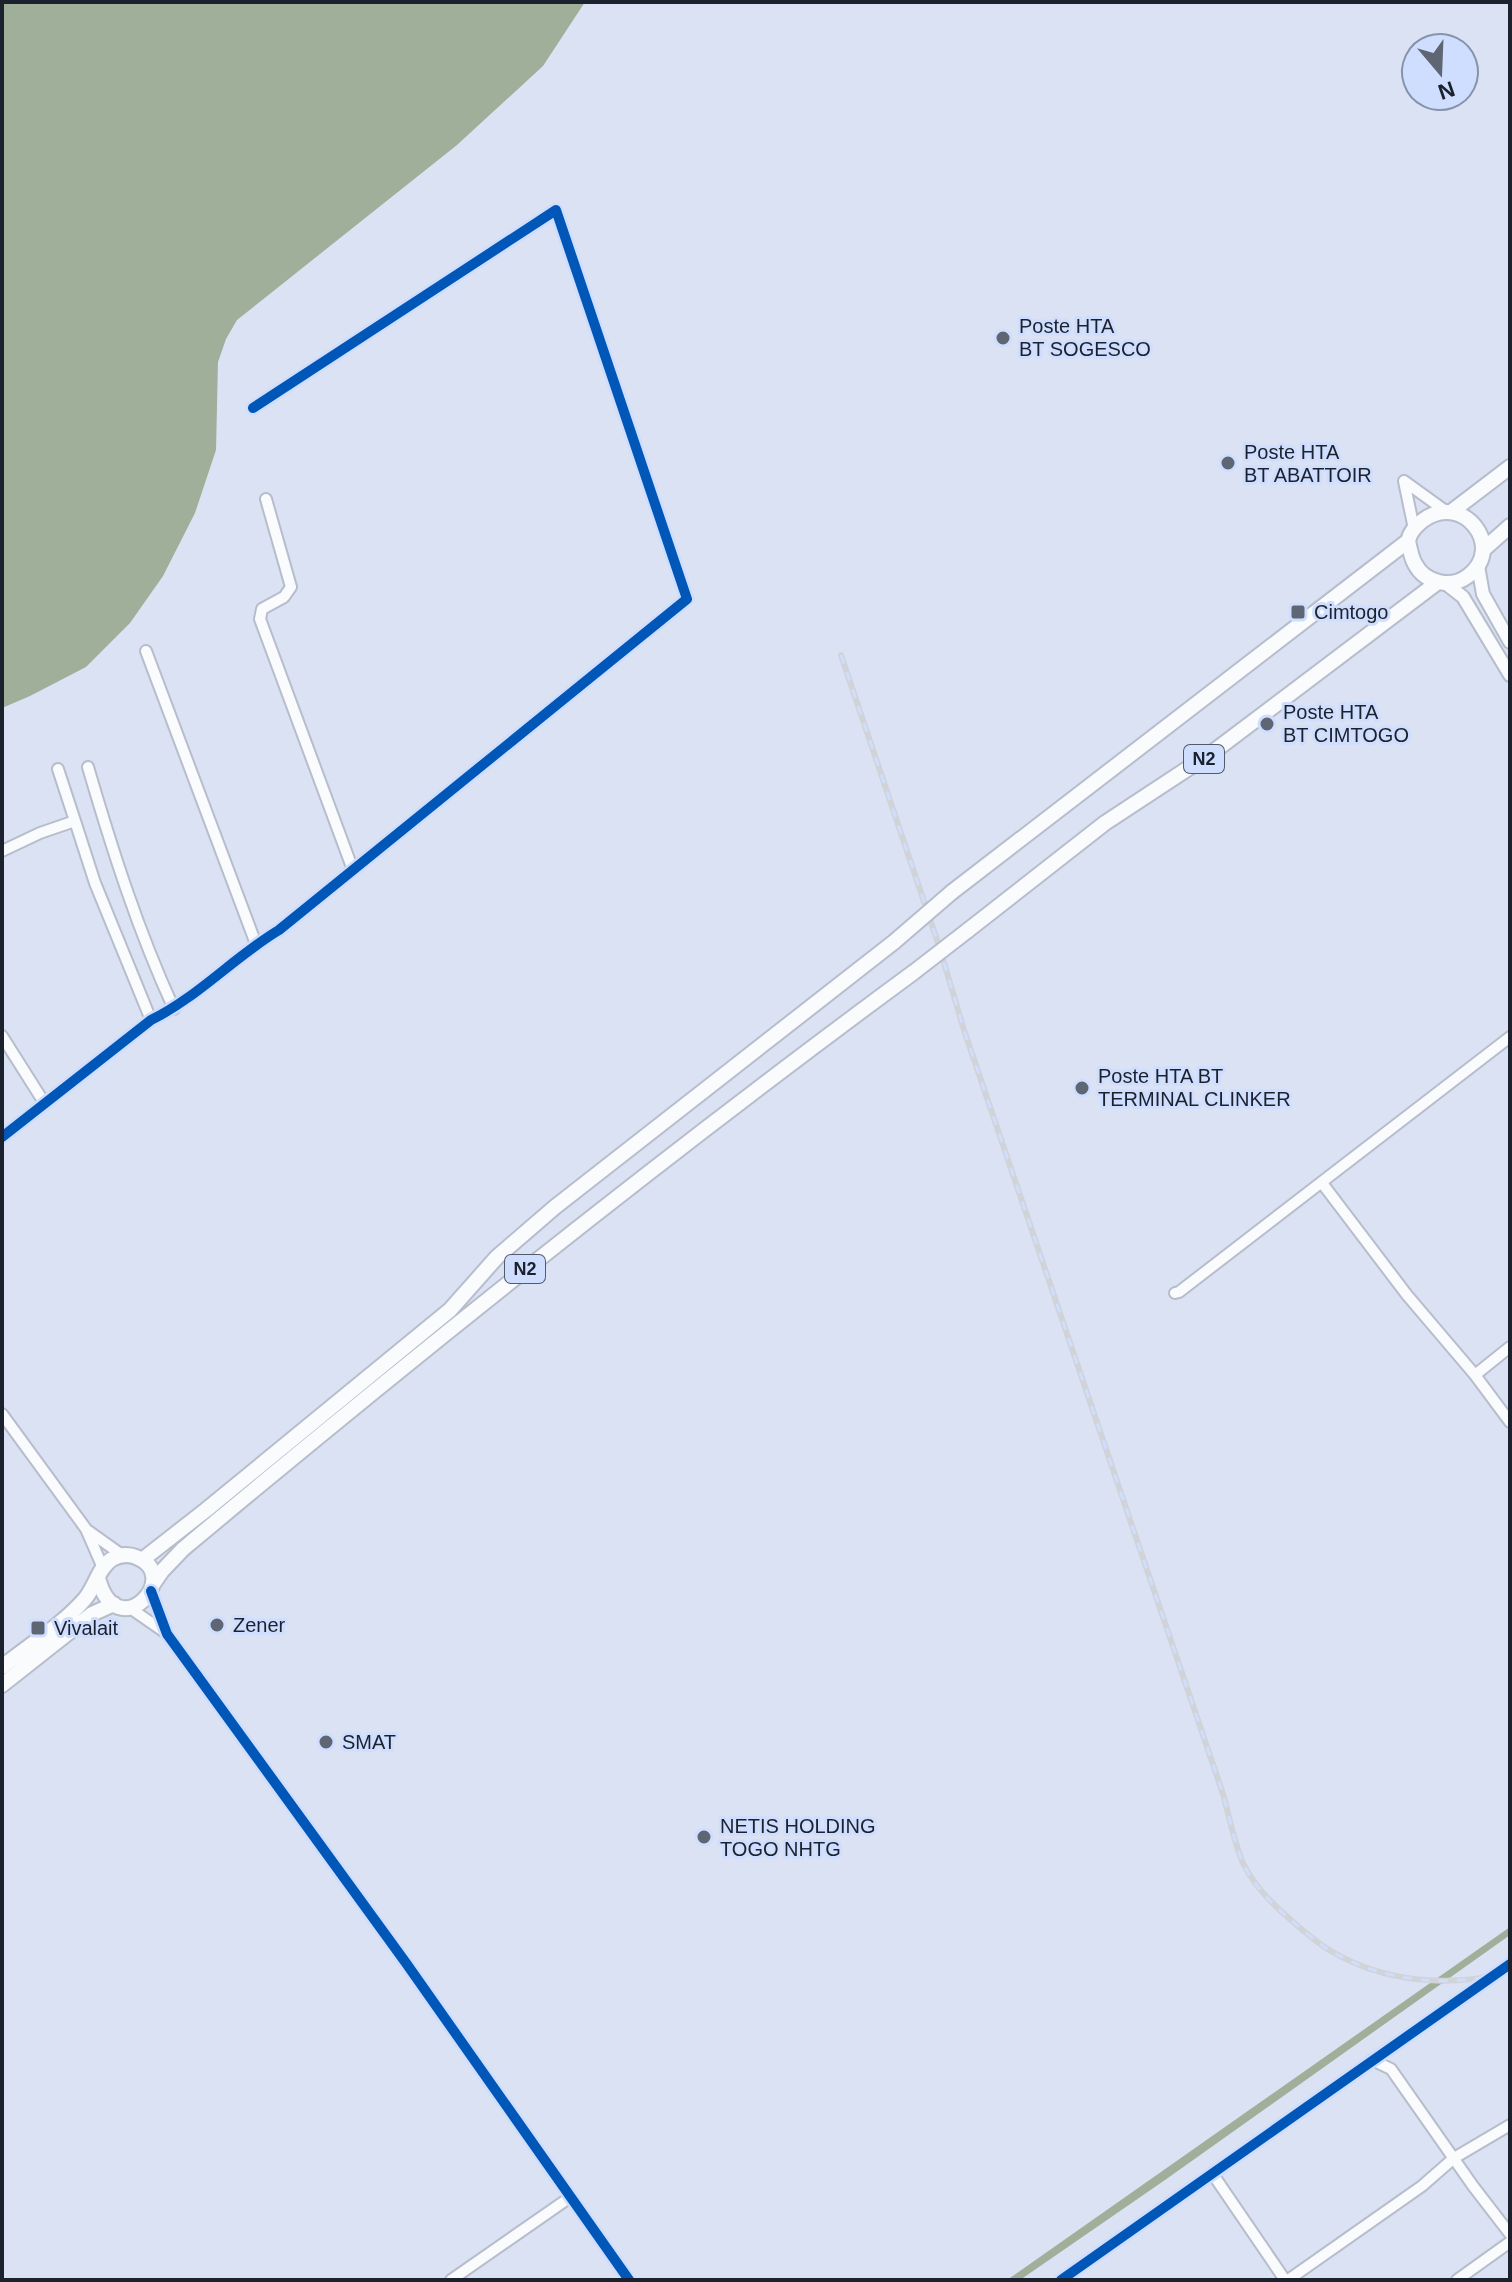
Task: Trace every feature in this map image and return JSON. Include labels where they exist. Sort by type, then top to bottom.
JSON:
[{"type":"highway","name":"N2","points":[[142,1560],[450,1310],[497,1257],[555,1207],[894,942],[952,892],[1411,535],[1427,518],[1449,512],[1510,467]]},
{"type":"highway","points":[[1449,512],[1468,518],[1481,535],[1483,550],[1478,566]]},
{"type":"highway","points":[[1483,550],[1510,526]]},
{"type":"highway","points":[[1411,535],[1415,565],[1422,574],[1441,583]]},
{"type":"highway","name":"N2","points":[[152,1588],[162,1571],[183,1549],[510,1281],[828,1035],[1105,823],[1213,752],[1441,583],[1462,580],[1478,566]]},
{"type":"highway","points":[[2,1667],[85,1599],[101,1573],[111,1560],[129,1555],[142,1560],[151,1571],[152,1588],[143,1602],[130,1608],[114,1604],[103,1593],[101,1573]]},
{"type":"highway","points":[[2,1685],[92,1614],[114,1604]]},
{"type":"main road","points":[[1478,566],[1483,594],[1510,642]]},
{"type":"main road","points":[[1441,583],[1463,597],[1510,675]]},
{"type":"street","points":[[2,1137],[151,1020],[174,1009],[256,944],[279,930],[687,599],[556,210],[253,408]]},
{"type":"street","points":[[1411,535],[1404,481],[1449,512]]},
{"type":"street","points":[[266,499],[291,587],[284,597],[262,609],[260,619],[353,870]]},
{"type":"street","points":[[146,651],[256,944]]},
{"type":"street","points":[[88,767],[133,908],[174,1009]]},
{"type":"street","points":[[58,769],[95,883],[151,1020]]},
{"type":"street","points":[[2,851],[75,821]]},
{"type":"street","points":[[2,1036],[45,1104]]},
{"type":"street","points":[[1175,1293],[1510,1037]]},
{"type":"street","points":[[1322,1183],[1407,1295],[1475,1375],[1510,1422]]},
{"type":"street","points":[[1475,1375],[1510,1347]]},
{"type":"street","points":[[2,1414],[86,1529],[101,1573]]},
{"type":"street","points":[[86,1529],[122,1555]]},
{"type":"street","points":[[152,1588],[167,1634],[406,1963],[629,2280]]},
{"type":"street","points":[[130,1608],[167,1634]]},
{"type":"street","points":[[1061,2280],[1510,1964]]},
{"type":"street","points":[[1372,2060],[1391,2069],[1510,2234]]},
{"type":"street","points":[[1212,2173],[1287,2280],[1422,2186],[1454,2158],[1510,2125]]},
{"type":"street","points":[[451,2280],[569,2198]]},
{"type":"street","points":[[1457,2280],[1510,2242]]},
{"type":"shaded area","points":[[2,2],[585,2],[543,66],[457,145],[237,320],[218,362],[216,450],[195,513],[163,576],[130,623],[86,667],[2,708]]},
{"type":"shaded area","points":[[1510,1927],[1510,1935],[1165,2180],[1020,2280],[1007,2280]]},
{"type":"railway","points":[[841,655],[1248,1873],[1271,1902],[1321,1944],[1373,1970],[1395,1976],[1442,1981],[1488,1977],[1510,1971]]},
{"type":"cycle path","points":[[2,1137],[151,1020],[184,1000],[279,930],[687,599],[556,210],[253,408]]},
{"type":"cycle path","points":[[151,1591],[167,1634],[406,1963],[629,2280]]},
{"type":"cycle path","points":[[1061,2280],[1510,1964]]},
{"type":"place","name":"Poste HTA BT SOGESCO","points":[[1003,338]]},
{"type":"place","name":"Poste HTA BT ABATTOIR","points":[[1228,463]]},
{"type":"place","name":"Cimtogo","points":[[1298,612]]},
{"type":"place","name":"Poste HTA BT CIMTOGO","points":[[1267,724]]},
{"type":"place","name":"Poste HTA BT TERMINAL CLINKER","points":[[1082,1088]]},
{"type":"place","name":"Zener","points":[[217,1625]]},
{"type":"place","name":"Vivalait","points":[[38,1628]]},
{"type":"place","name":"SMAT","points":[[326,1742]]},
{"type":"place","name":"NETIS HOLDING TOGO NHTG","points":[[704,1837]]}]
